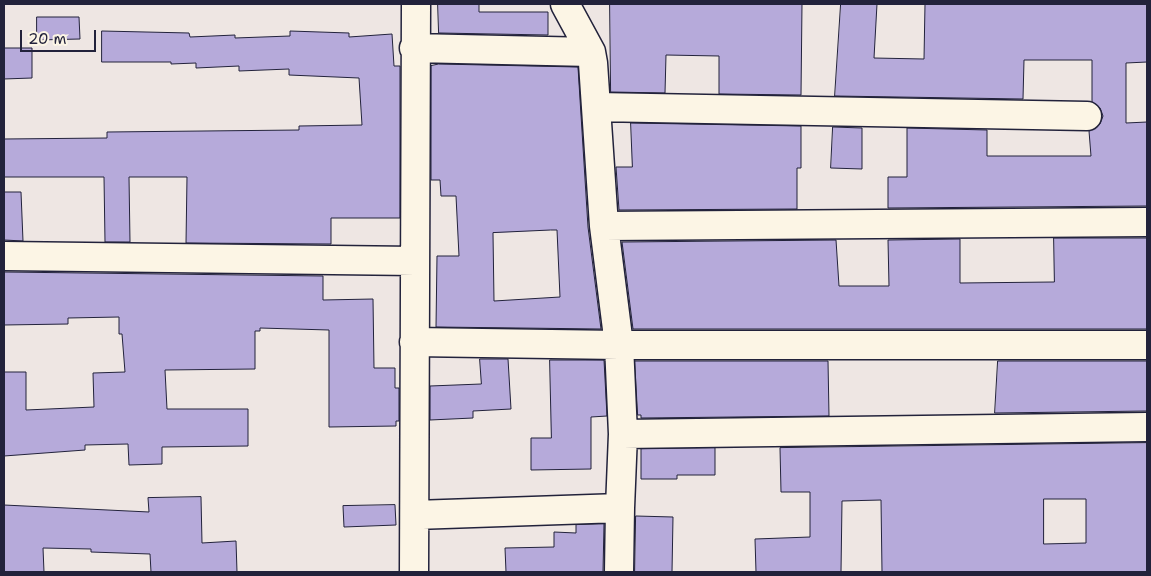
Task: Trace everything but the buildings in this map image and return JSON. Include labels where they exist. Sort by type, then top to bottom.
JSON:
[{"type":"street","points":[[414,572],[414,48],[416,4]]},
{"type":"street","points":[[565,4],[591,52],[604,226],[619,345],[623,434],[619,572]]},
{"type":"street","points":[[414,48],[591,52]]},
{"type":"street","points":[[596,107],[1087,116]]},
{"type":"street","points":[[604,226],[1147,222]]},
{"type":"street","points":[[4,256],[415,261]]},
{"type":"street","points":[[414,342],[619,345],[1147,345]]},
{"type":"street","points":[[623,434],[1147,426]]},
{"type":"street","points":[[415,515],[620,508]]}]
